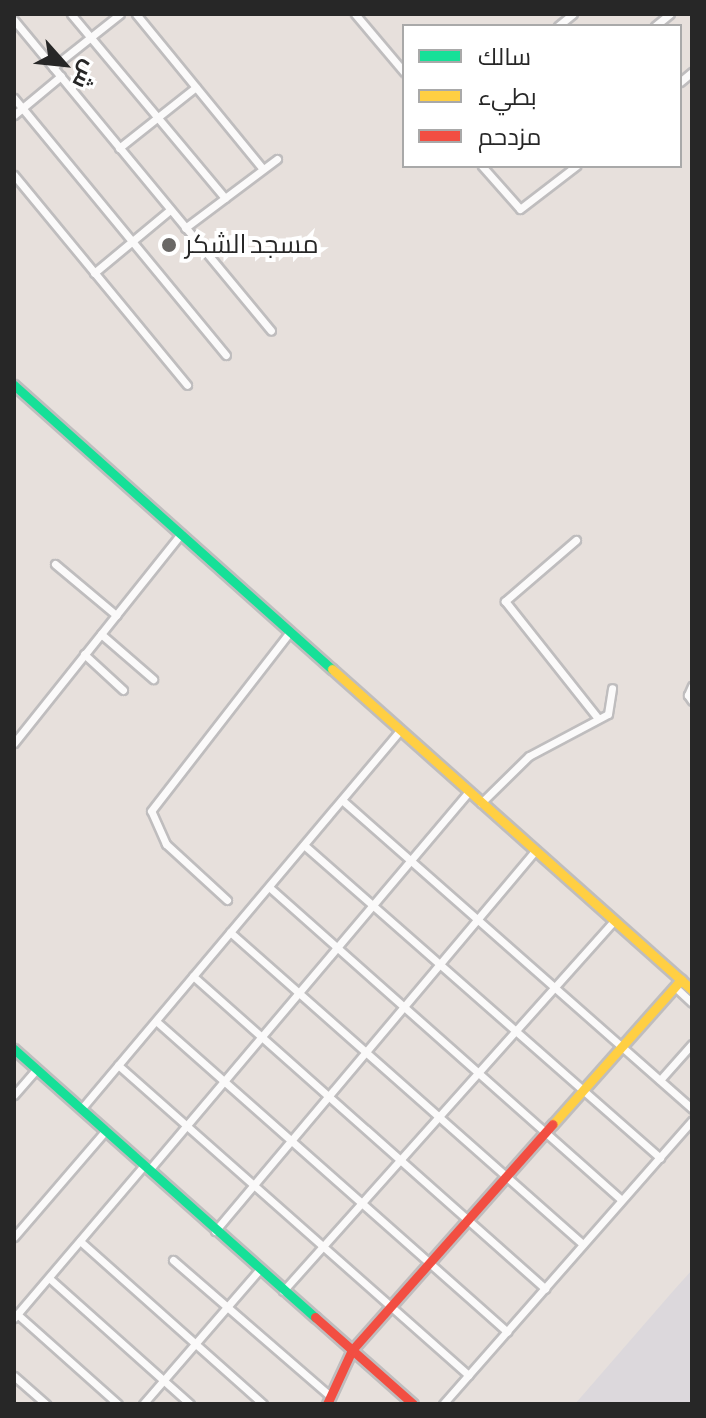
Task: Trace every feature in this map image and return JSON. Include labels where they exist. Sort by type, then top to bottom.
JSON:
[{"type":"street","points":[[71,14],[225,198]]},
{"type":"street","points":[[53,67],[120,14]]},
{"type":"street","points":[[136,14],[263,169]]},
{"type":"street","points":[[355,14],[402,70]]},
{"type":"street","points":[[14,20],[271,331]]},
{"type":"street","points":[[14,115],[61,76]]},
{"type":"street","points":[[119,148],[196,87]]},
{"type":"street","points":[[14,98],[226,355]]},
{"type":"street","points":[[185,228],[277,159]]},
{"type":"street","points":[[484,168],[520,209],[573,168]]},
{"type":"street","points":[[14,175],[187,385]]},
{"type":"street","points":[[94,273],[170,210]]},
{"type":"street","points":[[14,385],[614,921],[678,984],[692,1003]]},
{"type":"street","points":[[14,743],[181,534]]},
{"type":"street","points":[[576,540],[505,601],[597,717]]},
{"type":"street","points":[[55,564],[116,615]]},
{"type":"street","points":[[227,900],[166,844],[151,811],[290,632]]},
{"type":"street","points":[[101,634],[153,679]]},
{"type":"street","points":[[84,654],[123,690]]},
{"type":"street","points":[[692,686],[688,695],[692,701]]},
{"type":"street","points":[[481,803],[521,762],[611,711],[612,688]]},
{"type":"street","points":[[82,1108],[400,731]]},
{"type":"street","points":[[118,1404],[16,1312],[186,1125],[468,792]]},
{"type":"street","points":[[342,800],[692,1109]]},
{"type":"street","points":[[304,845],[660,1158]]},
{"type":"street","points":[[215,1231],[535,851]]},
{"type":"street","points":[[269,887],[621,1200]]},
{"type":"street","points":[[283,1291],[614,921]]},
{"type":"street","points":[[230,932],[583,1244]]},
{"type":"street","points":[[193,976],[545,1289]]},
{"type":"street","points":[[678,984],[692,990]]},
{"type":"street","points":[[173,1260],[329,1400],[352,1350],[678,984]]},
{"type":"street","points":[[156,1021],[507,1332]]},
{"type":"street","points":[[660,1080],[692,1044]]},
{"type":"street","points":[[14,1049],[413,1404]]},
{"type":"street","points":[[118,1065],[468,1375]]},
{"type":"street","points":[[14,1095],[37,1069]]},
{"type":"street","points":[[443,1404],[692,1121]]},
{"type":"street","points":[[14,1237],[106,1130]]},
{"type":"street","points":[[80,1241],[263,1404]]},
{"type":"street","points":[[143,1404],[259,1270]]},
{"type":"street","points":[[49,1278],[190,1404]]},
{"type":"street","points":[[14,1376],[46,1404]]},
{"type":"shaded area","points":[[692,1270],[692,1404],[575,1404],[674,1290]]},
{"type":"traffic: fast","points":[[14,385],[332,669]]},
{"type":"traffic: fast","points":[[14,1049],[315,1317]]},
{"type":"traffic: slow","points":[[332,669],[692,990]]},
{"type":"traffic: slow","points":[[553,1124],[681,980]]},
{"type":"traffic: jam","points":[[327,1404],[352,1350],[553,1124]]},
{"type":"traffic: jam","points":[[315,1317],[413,1404]]},
{"type":"place","name":"مسجد الشكر","points":[[169,245]]}]
